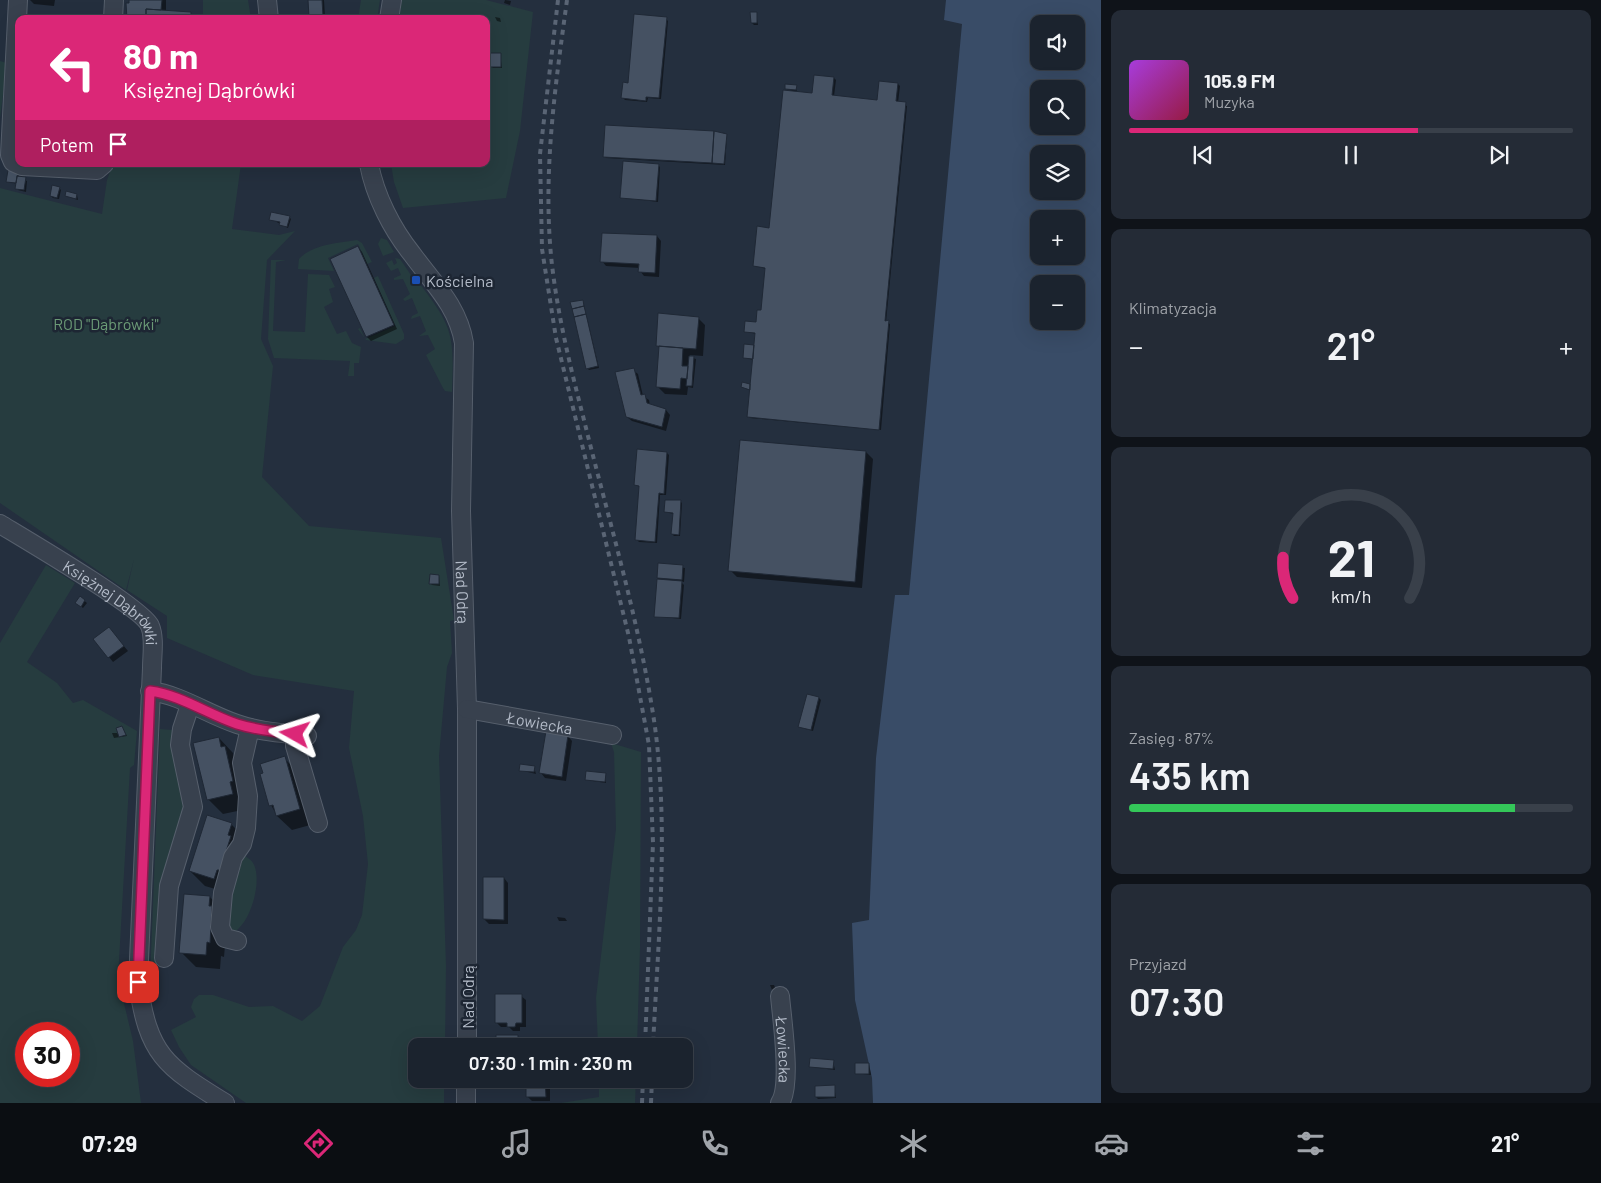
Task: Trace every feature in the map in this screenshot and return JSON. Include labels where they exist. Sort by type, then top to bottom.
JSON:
[{"type":"street","points":[[17,15],[18,0]]},
{"type":"street","points":[[114,0],[114,15]]},
{"type":"street","points":[[267,0],[269,15]]},
{"type":"street","points":[[390,15],[392,0]]},
{"type":"street","points":[[15,58],[10,155],[15,163]]},
{"type":"street","points":[[41,167],[97,170],[101,167]]},
{"type":"street","name":"Nad Odrą","points":[[370,170],[379,198],[398,234],[450,302],[458,318],[463,336],[465,364],[461,511],[467,709],[467,1038]]},
{"type":"street","name":"Księżnej Dąbrówki","points":[[0,524],[144,617],[150,625],[152,636],[138,982],[141,1005],[155,1047],[168,1064],[184,1077],[225,1103]]},
{"type":"street","points":[[150,691],[170,694],[190,705],[250,728],[301,735],[295,746],[318,823]]},
{"type":"street","points":[[164,958],[169,886],[193,807],[180,745],[182,730],[190,705]]},
{"type":"street","name":"Łowiecka","points":[[467,709],[612,735]]},
{"type":"street","points":[[237,941],[225,938],[220,927],[223,893],[234,857],[242,844],[246,828],[248,796],[242,763],[250,728]]},
{"type":"street","name":"Łowiecka","points":[[780,996],[784,1038],[785,1085],[780,1103]]},
{"type":"street","points":[[466,1088],[466,1103]]},
{"type":"green space","points":[[203,0],[248,0],[250,15],[203,15]]},
{"type":"green space","points":[[361,0],[380,0],[378,15],[359,15]]},
{"type":"green space","points":[[402,0],[486,0],[533,12],[520,131],[506,198],[403,208],[394,182],[392,167],[490,167],[490,15],[400,15]]},
{"type":"green space","points":[[0,61],[7,63],[0,118]]},
{"type":"green space","name":"ROD \"Dąbrówki\"","points":[[112,167],[241,167],[232,229],[279,235],[295,231],[267,260],[261,339],[273,366],[262,477],[309,526],[441,538],[454,620],[450,621],[452,653],[447,667],[439,756],[446,965],[445,1038],[408,1038],[408,1088],[444,1088],[444,1103],[246,1103],[191,1065],[171,1030],[196,1017],[191,1007],[194,999],[199,995],[213,995],[249,1007],[273,1006],[302,1021],[320,1006],[343,947],[356,930],[362,915],[368,864],[363,816],[349,748],[354,691],[253,675],[167,638],[167,616],[127,590],[134,559],[126,590],[0,503],[0,188],[102,214],[107,180]]},
{"type":"green space","points":[[381,238],[387,240],[394,252],[383,256],[378,244]]},
{"type":"green space","points":[[357,240],[362,243],[372,262],[367,264],[358,244],[328,258],[334,271],[298,269],[299,259],[311,250],[326,245]]},
{"type":"green space","points":[[395,258],[400,259],[417,284],[419,283],[431,298],[445,322],[452,345],[452,392],[445,391],[426,355],[435,349],[428,335],[419,336],[426,331],[420,316],[411,319],[412,316],[418,313],[412,298],[405,301],[403,299],[410,294],[403,279],[394,280],[394,278],[401,275],[398,268],[391,271],[386,263],[392,260],[394,265],[397,263]]},
{"type":"green space","points":[[271,260],[286,260],[276,262],[273,331],[305,332],[308,274],[329,275],[335,287],[329,289],[333,302],[324,307],[337,334],[346,331],[352,343],[361,347],[359,363],[354,363],[354,376],[348,376],[350,361],[274,358],[268,339]]},
{"type":"green space","points":[[378,276],[404,334],[404,339],[396,344],[365,339],[395,326],[374,278]]},
{"type":"green space","points":[[46,565],[75,583],[27,662],[57,683],[73,703],[83,700],[137,731],[134,765],[130,768],[118,978],[133,1041],[141,1103],[0,1103],[0,643]]},
{"type":"green space","points":[[160,729],[172,730],[175,764],[187,808],[169,852],[162,891],[156,979],[150,979]]},
{"type":"green space","points":[[611,743],[641,752],[640,948],[637,1038],[598,1038],[596,998],[616,829],[614,752]]},
{"type":"green space","points":[[244,855],[252,862],[256,870],[257,879],[254,900],[246,920],[240,927],[234,932],[227,931],[229,894],[240,859]]},
{"type":"green space","points":[[599,1088],[636,1088],[635,1103],[561,1103],[599,1097]]},
{"type":"water","points":[[946,0],[1101,0],[1101,1103],[873,1103],[872,1078],[855,1000],[852,923],[869,920],[876,758],[895,595],[909,595],[962,24],[944,20]]},
{"type":"building","points":[[129,0],[162,0],[161,10],[146,9],[146,15],[127,15],[126,3],[129,3]]},
{"type":"building","points":[[308,0],[322,0],[323,15],[309,15]]},
{"type":"building","points":[[146,9],[191,12],[191,15],[146,15]]},
{"type":"building","points":[[750,12],[757,12],[757,23],[751,23]]},
{"type":"building","points":[[634,14],[667,17],[659,98],[646,97],[646,101],[621,98],[623,82],[628,83]]},
{"type":"building","points":[[490,53],[501,53],[501,67],[490,67]]},
{"type":"building","points":[[814,75],[834,77],[832,95],[877,100],[879,81],[898,83],[896,101],[906,102],[885,321],[889,320],[879,430],[747,417],[755,333],[744,332],[745,321],[756,322],[757,310],[761,310],[765,268],[753,266],[757,226],[769,228],[783,90],[812,93]]},
{"type":"building","points":[[785,84],[797,85],[796,90],[785,89]]},
{"type":"building","points":[[605,125],[714,131],[712,163],[603,157]]},
{"type":"building","points":[[714,131],[727,134],[724,164],[712,163]]},
{"type":"building","points":[[623,161],[659,164],[656,201],[620,198]]},
{"type":"building","points":[[8,170],[18,171],[16,183],[6,182]]},
{"type":"building","points":[[17,176],[26,177],[24,190],[15,189]]},
{"type":"building","points":[[52,185],[60,187],[57,198],[50,196]]},
{"type":"building","points":[[66,191],[77,194],[76,199],[65,196]]},
{"type":"building","points":[[271,212],[290,216],[287,227],[279,225],[280,222],[269,220]]},
{"type":"building","points":[[602,233],[657,235],[655,273],[638,272],[639,264],[600,262]]},
{"type":"building","points":[[358,246],[394,325],[366,337],[330,259]]},
{"type":"building","points":[[583,300],[584,306],[572,309],[570,302]]},
{"type":"building","points":[[584,306],[586,314],[574,317],[572,309]]},
{"type":"building","points":[[658,313],[699,317],[696,349],[656,346]]},
{"type":"building","points":[[586,314],[598,366],[586,369],[574,317]]},
{"type":"building","points":[[744,344],[754,345],[753,359],[743,358]]},
{"type":"building","points":[[659,346],[683,348],[682,366],[688,366],[687,379],[681,378],[680,389],[656,387]]},
{"type":"building","points":[[689,356],[694,356],[692,386],[686,386]]},
{"type":"building","points":[[634,368],[641,395],[645,394],[647,403],[666,409],[662,427],[626,417],[615,372]]},
{"type":"building","points":[[742,382],[750,384],[750,390],[741,387]]},
{"type":"building","points":[[740,440],[866,451],[855,582],[728,571]]},
{"type":"building","points":[[637,449],[667,452],[664,494],[659,493],[655,542],[635,540],[639,486],[634,485]]},
{"type":"building","points":[[665,500],[681,500],[679,535],[671,534],[673,513],[664,512]]},
{"type":"building","points":[[658,563],[683,565],[682,580],[657,578]]},
{"type":"building","points":[[430,574],[439,575],[439,584],[429,584]]},
{"type":"building","points":[[657,579],[682,581],[679,618],[654,617]]},
{"type":"building","points":[[80,596],[85,600],[81,607],[75,603]]},
{"type":"building","points":[[109,627],[124,646],[108,658],[93,639]]},
{"type":"building","points":[[807,694],[819,697],[811,730],[798,727]]},
{"type":"building","points":[[122,726],[126,735],[119,737],[116,728]]},
{"type":"building","points":[[546,731],[568,735],[562,777],[539,773]]},
{"type":"building","points":[[219,737],[221,747],[225,746],[233,781],[230,782],[233,794],[207,800],[193,743]]},
{"type":"building","points":[[285,756],[300,809],[276,816],[273,805],[269,806],[260,774],[263,773],[260,764]]},
{"type":"building","points":[[520,764],[535,766],[534,772],[519,771]]},
{"type":"building","points":[[586,771],[606,773],[605,782],[585,780]]},
{"type":"building","points":[[207,815],[232,823],[228,835],[231,836],[220,870],[217,870],[214,879],[189,871]]},
{"type":"building","points":[[483,877],[504,877],[504,920],[483,919]]},
{"type":"building","points":[[184,894],[210,896],[209,906],[212,906],[210,943],[207,942],[206,955],[179,953]]},
{"type":"building","points":[[495,994],[522,994],[522,1023],[516,1023],[515,1027],[507,1027],[507,1023],[495,1023]]},
{"type":"building","points":[[496,1035],[518,1035],[518,1038],[496,1038]]},
{"type":"building","points":[[810,1058],[834,1060],[833,1069],[809,1067]]},
{"type":"building","points":[[855,1063],[869,1063],[869,1074],[855,1074]]},
{"type":"building","points":[[835,1085],[835,1097],[815,1097],[815,1086]]},
{"type":"building","points":[[526,1088],[546,1088],[546,1097],[526,1097]]},
{"type":"railway","points":[[558,0],[540,154],[542,249],[556,338],[629,637],[649,745],[653,843],[645,1038]]},
{"type":"railway","points":[[567,0],[551,132],[548,198],[549,232],[552,265],[569,360],[623,571],[641,649],[655,727],[659,767],[662,847],[660,926],[653,1038]]},
{"type":"railway","points":[[642,1103],[643,1088]]},
{"type":"railway","points":[[651,1103],[652,1088]]},
{"type":"place","name":"Kościelna","points":[[416,280]]},
{"type":"route","points":[[138,982],[150,691],[179,697],[190,705],[236,724],[250,728],[295,734]]}]
